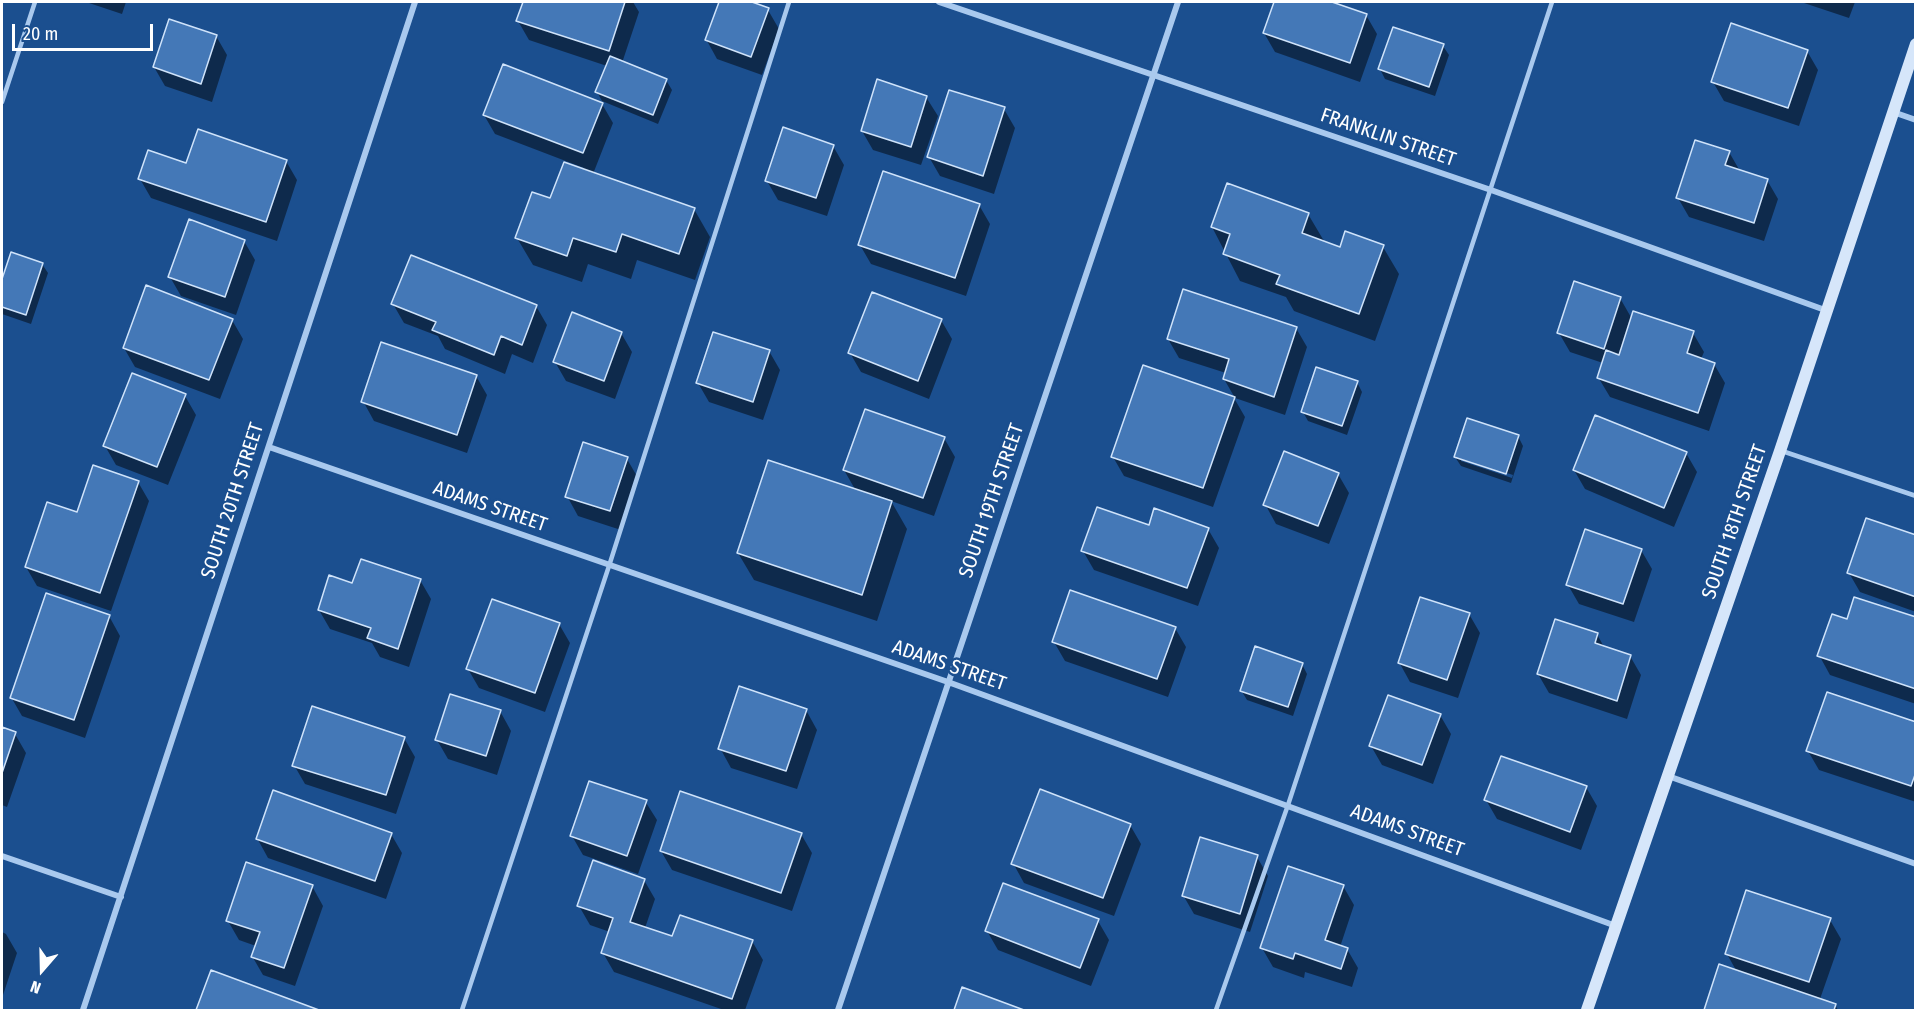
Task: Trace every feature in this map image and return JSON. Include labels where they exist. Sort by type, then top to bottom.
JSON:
[{"type":"main road","name":"SOUTH 18TH STREET","points":[[1587,1011],[1780,451],[1825,310],[1916,44]]},
{"type":"street","name":"SOUTH 20TH STREET","points":[[84,1011],[415,2]]},
{"type":"street","name":"FRANKLIN STREET","points":[[939,2],[1491,190],[1825,310]]},
{"type":"street","name":"SOUTH 19TH STREET","points":[[838,1011],[1178,2]]},
{"type":"street","points":[[1892,112],[1916,120]]},
{"type":"street","name":"ADAMS STREET","points":[[268,447],[948,682],[1616,926]]},
{"type":"street","points":[[1668,776],[1916,864]]},
{"type":"street","points":[[2,856],[121,897]]},
{"type":"lane","points":[[2,102],[35,2]]},
{"type":"lane","points":[[462,1011],[609,566],[789,2]]},
{"type":"lane","points":[[1216,1011],[1288,805],[1552,2]]},
{"type":"lane","points":[[1780,451],[1916,496]]},
{"type":"building","points":[[523,2],[625,2],[609,51],[516,21]]},
{"type":"building","points":[[719,2],[752,2],[769,8],[751,57],[705,40]]},
{"type":"building","points":[[1274,2],[1332,2],[1367,14],[1350,63],[1263,33]]},
{"type":"building","points":[[169,19],[217,35],[201,84],[153,67]]},
{"type":"building","points":[[1731,23],[1808,50],[1788,108],[1711,82]]},
{"type":"building","points":[[1393,27],[1444,44],[1429,87],[1378,69]]},
{"type":"building","points":[[610,56],[667,79],[653,115],[595,92]]},
{"type":"building","points":[[503,64],[603,103],[583,153],[483,115]]},
{"type":"building","points":[[877,79],[927,96],[911,147],[861,131]]},
{"type":"building","points":[[949,90],[1005,107],[983,176],[927,157]]},
{"type":"building","points":[[783,127],[834,145],[816,198],[765,181]]},
{"type":"building","points":[[198,129],[287,160],[266,222],[138,179],[148,150],[186,163]]},
{"type":"building","points":[[1695,140],[1730,151],[1725,165],[1768,179],[1754,223],[1676,198]]},
{"type":"building","points":[[564,162],[695,208],[679,254],[622,234],[616,252],[573,238],[567,256],[515,238],[532,192],[550,198]]},
{"type":"building","points":[[883,171],[980,204],[955,278],[858,245]]},
{"type":"building","points":[[1227,183],[1309,213],[1302,233],[1340,247],[1345,231],[1384,245],[1359,314],[1276,284],[1280,275],[1223,254],[1230,234],[1211,227]]},
{"type":"building","points":[[189,219],[245,240],[225,297],[168,277]]},
{"type":"building","points":[[11,252],[43,263],[26,315],[2,307],[2,279]]},
{"type":"building","points":[[411,255],[537,305],[522,345],[501,336],[494,355],[432,330],[436,322],[391,304]]},
{"type":"building","points":[[1574,281],[1621,297],[1604,349],[1557,333]]},
{"type":"building","points":[[146,285],[233,319],[209,380],[123,348]]},
{"type":"building","points":[[1183,289],[1297,327],[1274,397],[1223,379],[1229,359],[1167,339]]},
{"type":"building","points":[[872,292],[942,319],[918,381],[848,353]]},
{"type":"building","points":[[1633,311],[1694,331],[1687,353],[1715,363],[1698,413],[1597,378],[1606,350],[1619,355]]},
{"type":"building","points":[[572,312],[622,332],[604,381],[553,362]]},
{"type":"building","points":[[713,332],[770,350],[753,402],[696,383]]},
{"type":"building","points":[[381,342],[477,375],[457,435],[361,402]]},
{"type":"building","points":[[1143,365],[1235,397],[1203,488],[1111,457]]},
{"type":"building","points":[[1316,367],[1358,381],[1342,426],[1301,412]]},
{"type":"building","points":[[132,373],[186,394],[157,467],[103,446]]},
{"type":"building","points":[[865,409],[945,437],[923,498],[843,470]]},
{"type":"building","points":[[1595,415],[1687,452],[1664,508],[1573,470]]},
{"type":"building","points":[[1467,418],[1519,435],[1506,474],[1454,457]]},
{"type":"building","points":[[583,442],[628,457],[610,511],[565,497]]},
{"type":"building","points":[[1284,451],[1339,473],[1318,526],[1263,505]]},
{"type":"building","points":[[768,460],[892,501],[862,595],[737,553]]},
{"type":"building","points":[[93,465],[139,481],[100,593],[25,567],[47,502],[77,512]]},
{"type":"building","points":[[1097,507],[1149,525],[1154,508],[1209,528],[1187,588],[1081,551]]},
{"type":"building","points":[[1866,518],[1916,535],[1916,597],[1847,573]]},
{"type":"building","points":[[1585,529],[1642,549],[1623,604],[1566,585]]},
{"type":"building","points":[[361,559],[421,579],[398,649],[367,638],[371,628],[318,610],[329,575],[352,583]]},
{"type":"building","points":[[1070,590],[1176,627],[1157,679],[1052,642]]},
{"type":"building","points":[[46,593],[110,615],[74,720],[10,698]]},
{"type":"building","points":[[1420,597],[1470,613],[1447,680],[1398,663]]},
{"type":"building","points":[[1854,597],[1916,617],[1916,689],[1817,656],[1832,614],[1847,619]]},
{"type":"building","points":[[492,599],[560,623],[535,693],[466,669]]},
{"type":"building","points":[[1555,619],[1598,633],[1595,643],[1631,655],[1617,701],[1537,674]]},
{"type":"building","points":[[1255,646],[1303,663],[1288,707],[1240,691]]},
{"type":"building","points":[[739,686],[807,709],[786,771],[718,749]]},
{"type":"building","points":[[1827,692],[1916,722],[1916,772],[1911,786],[1806,751]]},
{"type":"building","points":[[450,694],[501,710],[486,756],[435,740]]},
{"type":"building","points":[[1388,695],[1441,714],[1422,765],[1369,746]]},
{"type":"building","points":[[312,706],[405,737],[386,795],[292,766]]},
{"type":"building","points":[[2,727],[16,732],[2,773]]},
{"type":"building","points":[[1501,756],[1587,786],[1570,832],[1484,800]]},
{"type":"building","points":[[589,781],[647,800],[627,856],[570,836]]},
{"type":"building","points":[[1040,789],[1131,824],[1103,898],[1011,864]]},
{"type":"building","points":[[273,790],[392,833],[375,881],[256,839]]},
{"type":"building","points":[[680,791],[802,833],[781,893],[660,851]]},
{"type":"building","points":[[1200,837],[1258,855],[1240,914],[1182,896]]},
{"type":"building","points":[[593,860],[645,879],[630,922],[672,936],[680,915],[753,940],[732,999],[601,953],[613,918],[577,906]]},
{"type":"building","points":[[246,862],[313,885],[284,968],[251,957],[260,932],[226,921]]},
{"type":"building","points":[[1288,866],[1344,885],[1325,940],[1348,948],[1341,969],[1295,953],[1293,959],[1260,948]]},
{"type":"building","points":[[1003,883],[1099,919],[1080,968],[985,931]]},
{"type":"building","points":[[1746,890],[1831,918],[1809,982],[1725,954]]},
{"type":"building","points":[[1719,964],[1836,1004],[1834,1010],[1704,1010]]},
{"type":"building","points":[[211,970],[319,1010],[196,1010]]},
{"type":"building","points":[[962,987],[1024,1010],[954,1010]]}]
